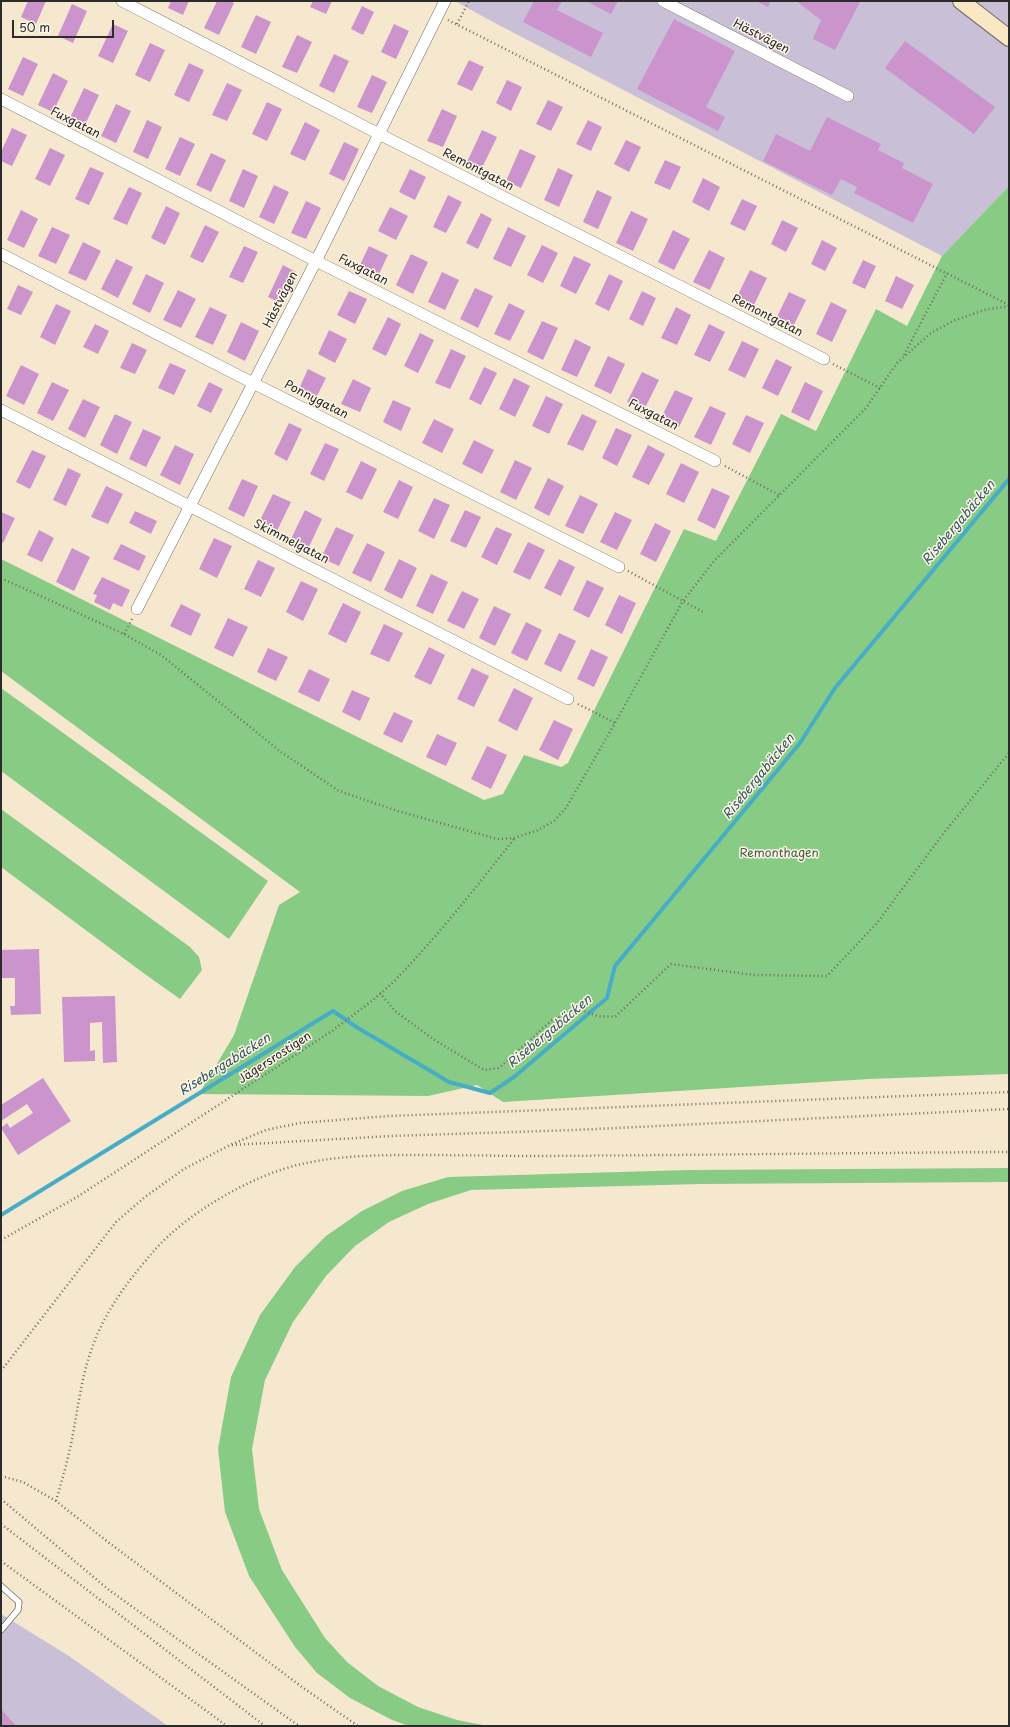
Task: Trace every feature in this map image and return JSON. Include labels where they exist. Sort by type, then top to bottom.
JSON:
[{"type":"street","name":"Remontgatan","points":[[122,1],[379,134],[824,359]]},
{"type":"street","name":"Hästvägen","points":[[137,609],[189,505],[316,261],[445,1]]},
{"type":"street","name":"Hästvägen","points":[[663,1],[848,96]]},
{"type":"street","points":[[961,1],[1009,38]]},
{"type":"street","name":"Fuxgatan","points":[[1,99],[316,261],[715,461]]},
{"type":"street","name":"Ponnygatan","points":[[1,254],[253,383],[619,567]]},
{"type":"street","name":"Skimmelgatan","points":[[1,410],[568,699]]},
{"type":"lane","points":[[1,1586],[19,1602],[18,1610],[1,1630]]},
{"type":"path","points":[[457,24],[469,1]]},
{"type":"path","points":[[439,14],[1009,306]]},
{"type":"path","points":[[903,357],[947,273]]},
{"type":"path","points":[[1,578],[124,634],[162,655],[281,752],[339,791],[391,809],[497,839],[514,838],[538,830],[554,821],[566,808],[683,601],[714,561],[866,408],[897,363],[931,333],[953,321],[984,310],[1009,306]]},
{"type":"path","points":[[824,359],[880,388]]},
{"type":"path","points":[[715,461],[779,495]]},
{"type":"path","points":[[619,567],[703,612]]},
{"type":"path","points":[[124,634],[137,609]]},
{"type":"path","points":[[568,699],[615,723]]},
{"type":"path","points":[[380,993],[395,1011],[433,1039],[484,1070],[498,1068],[552,1020],[579,1009],[597,1016],[615,1018],[671,964],[754,975],[827,976],[877,923],[943,834],[1009,753]]},
{"type":"path","name":"Jägersrostigen","points":[[1,1240],[76,1197],[332,1031],[353,1015],[396,980],[456,910],[514,838]]},
{"type":"path","points":[[1,1371],[116,1222],[145,1197],[184,1169],[230,1145],[266,1130],[300,1123],[389,1116],[1009,1092]]},
{"type":"path","points":[[230,1145],[390,1136],[575,1130],[1009,1109]]},
{"type":"path","points":[[56,1501],[72,1440],[82,1381],[92,1346],[108,1314],[126,1286],[155,1250],[181,1224],[225,1197],[263,1177],[300,1164],[346,1157],[396,1155],[537,1156],[1009,1152]]},
{"type":"path","points":[[1,1476],[23,1482],[56,1501],[108,1542],[302,1687],[358,1726]]},
{"type":"path","points":[[1,1499],[109,1590],[299,1726]]},
{"type":"path","points":[[1,1524],[265,1726]]},
{"type":"path","points":[[1,1561],[227,1726]]},
{"type":"shaded area","points":[[455,1],[1009,1],[1009,186],[942,256]]},
{"type":"shaded area","points":[[1,1614],[69,1656],[168,1726],[1,1726]]},
{"type":"green space","name":"Remonthagen","points":[[1009,186],[1009,1074],[869,1079],[503,1102],[477,1085],[428,1096],[199,1094],[234,1035],[279,905],[300,892],[1,671],[1,559],[484,800],[503,794],[524,755],[561,767],[568,763],[684,529],[716,541],[781,414],[816,431],[876,309],[907,326],[942,256]]},
{"type":"green space","points":[[1,688],[268,881],[229,939],[1,771]]},
{"type":"green space","points":[[1,809],[190,947],[199,957],[202,970],[180,999],[1,867]]},
{"type":"green space","points":[[1009,1168],[1009,1182],[700,1184],[471,1190],[428,1204],[389,1222],[355,1246],[326,1276],[293,1322],[265,1380],[252,1449],[259,1509],[282,1570],[325,1638],[347,1662],[378,1686],[418,1707],[457,1720],[488,1726],[409,1726],[392,1720],[350,1698],[317,1673],[295,1647],[249,1576],[225,1512],[218,1449],[231,1377],[260,1315],[295,1267],[326,1236],[362,1211],[402,1191],[448,1177],[688,1170]]},
{"type":"building","points":[[28,1],[46,1],[36,24],[21,17]]},
{"type":"building","points":[[171,1],[189,1],[183,15],[168,8]]},
{"type":"building","points":[[217,1],[230,1],[234,3],[219,35],[204,28]]},
{"type":"building","points":[[313,1],[332,1],[326,14],[310,7]]},
{"type":"building","points":[[534,1],[562,1],[557,10],[603,33],[591,57],[523,22]]},
{"type":"building","points":[[586,1],[618,1],[611,14]]},
{"type":"building","points":[[756,1],[771,1],[768,7]]},
{"type":"building","points":[[796,1],[860,2],[835,50],[813,39],[821,20]]},
{"type":"building","points":[[72,4],[87,11],[73,43],[58,36]]},
{"type":"building","points":[[362,6],[374,12],[363,35],[351,29]]},
{"type":"building","points":[[256,15],[271,22],[256,54],[241,47]]},
{"type":"building","points":[[674,19],[735,51],[706,107],[725,117],[718,131],[637,89]]},
{"type":"building","points":[[113,24],[128,31],[113,63],[98,56]]},
{"type":"building","points":[[394,24],[409,31],[396,59],[381,52]]},
{"type":"building","points":[[297,35],[312,42],[297,73],[282,67]]},
{"type":"building","points":[[905,41],[995,107],[974,134],[885,68]]},
{"type":"building","points":[[150,43],[165,50],[150,82],[135,75]]},
{"type":"building","points":[[334,54],[349,61],[334,93],[319,86]]},
{"type":"building","points":[[23,57],[38,64],[23,96],[8,89]]},
{"type":"building","points":[[469,60],[484,67],[472,91],[457,84]]},
{"type":"building","points":[[189,63],[204,70],[189,102],[174,95]]},
{"type":"building","points":[[53,73],[68,81],[53,112],[38,105]]},
{"type":"building","points":[[372,75],[387,82],[372,113],[357,107]]},
{"type":"building","points":[[507,80],[522,87],[511,111],[496,103]]},
{"type":"building","points":[[227,83],[242,90],[227,121],[212,115]]},
{"type":"building","points":[[84,88],[99,95],[84,127],[69,120]]},
{"type":"building","points":[[548,100],[563,107],[551,131],[536,124]]},
{"type":"building","points":[[267,102],[282,109],[267,141],[252,134]]},
{"type":"building","points":[[116,104],[131,111],[116,143],[101,136]]},
{"type":"building","points":[[442,109],[457,116],[443,147],[427,141]]},
{"type":"building","points":[[827,117],[881,144],[878,150],[904,163],[902,168],[933,184],[913,223],[854,193],[857,187],[841,179],[832,195],[763,161],[776,134],[810,151]]},
{"type":"building","points":[[147,120],[162,127],[148,159],[133,152]]},
{"type":"building","points":[[588,120],[602,127],[591,151],[576,144]]},
{"type":"building","points":[[305,122],[320,130],[305,161],[290,154]]},
{"type":"building","points":[[12,128],[27,135],[12,166],[1,161],[1,152]]},
{"type":"building","points":[[482,130],[497,137],[482,168],[467,162]]},
{"type":"building","points":[[180,137],[195,144],[180,176],[165,169]]},
{"type":"building","points":[[626,140],[641,147],[629,172],[614,164]]},
{"type":"building","points":[[344,142],[359,149],[344,181],[329,174]]},
{"type":"building","points":[[50,148],[65,155],[50,186],[35,179]]},
{"type":"building","points":[[520,149],[536,156],[521,188],[506,181]]},
{"type":"building","points":[[211,153],[226,160],[211,192],[196,185]]},
{"type":"building","points":[[665,160],[681,167],[670,190],[654,183]]},
{"type":"building","points":[[90,167],[104,173],[89,205],[75,199]]},
{"type":"building","points":[[558,168],[573,175],[559,207],[544,200]]},
{"type":"building","points":[[243,169],[258,176],[244,208],[229,201]]},
{"type":"building","points":[[410,169],[426,177],[415,200],[399,192]]},
{"type":"building","points":[[703,178],[720,187],[709,211],[692,202]]},
{"type":"building","points":[[274,185],[289,192],[274,224],[259,217]]},
{"type":"building","points":[[129,187],[142,193],[127,225],[113,219]]},
{"type":"building","points":[[597,190],[612,197],[598,229],[583,222]]},
{"type":"building","points":[[448,195],[462,202],[446,233],[433,227]]},
{"type":"building","points":[[742,199],[757,206],[745,231],[730,224]]},
{"type":"building","points":[[306,201],[321,208],[306,239],[291,233]]},
{"type":"building","points":[[166,206],[180,213],[165,245],[151,238]]},
{"type":"building","points":[[390,207],[408,216],[396,240],[378,231]]},
{"type":"building","points":[[21,210],[38,219],[24,248],[7,240]]},
{"type":"building","points":[[631,211],[648,219],[633,251],[616,243]]},
{"type":"building","points":[[481,213],[492,219],[478,249],[466,243]]},
{"type":"building","points":[[782,220],[798,228],[786,252],[771,244]]},
{"type":"building","points":[[205,225],[219,232],[203,263],[190,257]]},
{"type":"building","points":[[52,227],[70,235],[56,264],[38,256]]},
{"type":"building","points":[[508,227],[526,236],[511,267],[493,259]]},
{"type":"building","points":[[673,230],[690,239],[674,270],[658,262]]},
{"type":"building","points":[[822,240],[837,248],[825,271],[811,264]]},
{"type":"building","points":[[83,242],[101,251],[86,281],[68,273]]},
{"type":"building","points":[[542,245],[558,253],[543,283],[527,275]]},
{"type":"building","points":[[244,246],[258,252],[243,283],[229,277]]},
{"type":"building","points":[[369,246],[388,255],[376,280],[357,271]]},
{"type":"building","points":[[709,250],[725,258],[710,290],[693,282]]},
{"type":"building","points":[[411,254],[428,262],[413,294],[396,285]]},
{"type":"building","points":[[574,256],[591,264],[576,294],[560,286]]},
{"type":"building","points":[[116,259],[133,267],[118,298],[101,289]]},
{"type":"building","points":[[863,260],[876,266],[865,289],[852,283]]},
{"type":"building","points":[[283,265],[296,272],[281,303],[268,297]]},
{"type":"building","points":[[750,270],[767,278],[752,309],[735,301]]},
{"type":"building","points":[[442,272],[459,280],[445,310],[428,302]]},
{"type":"building","points":[[146,274],[164,283],[150,313],[132,304]]},
{"type":"building","points":[[609,274],[623,281],[609,311],[595,304]]},
{"type":"building","points":[[896,276],[914,285],[902,309],[885,301]]},
{"type":"building","points":[[18,285],[33,292],[21,315],[7,309]]},
{"type":"building","points":[[475,288],[493,296],[478,328],[460,319]]},
{"type":"building","points":[[178,290],[196,299],[181,328],[163,320]]},
{"type":"building","points":[[349,291],[367,299],[355,324],[337,315]]},
{"type":"building","points":[[642,291],[656,298],[643,326],[629,319]]},
{"type":"building","points":[[789,292],[806,300],[791,331],[774,323]]},
{"type":"building","points":[[831,302],[847,310],[832,342],[816,334]]},
{"type":"building","points":[[509,303],[525,311],[510,341],[494,334]]},
{"type":"building","points":[[56,304],[71,311],[55,345],[40,337]]},
{"type":"building","points":[[210,307],[227,315],[213,345],[195,337]]},
{"type":"building","points":[[676,307],[691,315],[677,345],[661,338]]},
{"type":"building","points":[[388,317],[401,324],[386,356],[372,349]]},
{"type":"building","points":[[542,321],[558,328],[543,360],[527,352]]},
{"type":"building","points":[[241,322],[259,331],[245,361],[227,352]]},
{"type":"building","points":[[95,324],[109,331],[98,354],[83,347]]},
{"type":"building","points":[[709,324],[725,332],[710,362],[694,355]]},
{"type":"building","points":[[329,330],[347,339],[335,363],[318,354]]},
{"type":"building","points":[[420,333],[434,340],[418,373],[404,366]]},
{"type":"building","points":[[575,339],[591,347],[577,377],[561,370]]},
{"type":"building","points":[[742,341],[759,349],[745,378],[728,370]]},
{"type":"building","points":[[132,343],[147,350],[135,374],[120,368]]},
{"type":"building","points":[[451,349],[466,356],[450,389],[435,383]]},
{"type":"building","points":[[608,356],[625,364],[611,394],[594,386]]},
{"type":"building","points":[[776,359],[792,367],[778,396],[762,388]]},
{"type":"building","points":[[170,363],[186,370],[174,395],[158,388]]},
{"type":"building","points":[[21,365],[39,374],[24,405],[6,396]]},
{"type":"building","points":[[484,367],[497,373],[481,405],[469,399]]},
{"type":"building","points":[[308,369],[326,378],[314,402],[297,393]]},
{"type":"building","points":[[642,372],[659,380],[644,410],[627,402]]},
{"type":"building","points":[[514,378],[530,386],[515,417],[499,409]]},
{"type":"building","points":[[353,379],[371,388],[360,412],[341,404]]},
{"type":"building","points":[[52,382],[69,390],[53,421],[37,413]]},
{"type":"building","points":[[209,382],[223,389],[211,413],[197,406]]},
{"type":"building","points":[[805,382],[823,391],[809,421],[791,412]]},
{"type":"building","points":[[675,390],[693,398],[679,427],[661,418]]},
{"type":"building","points":[[546,396],[563,404],[549,434],[532,426]]},
{"type":"building","points":[[83,399],[100,407],[85,438],[68,429]]},
{"type":"building","points":[[393,400],[411,408],[401,431],[383,422]]},
{"type":"building","points":[[710,406],[726,413],[711,445],[694,437]]},
{"type":"building","points":[[115,414],[132,422],[117,454],[100,445]]},
{"type":"building","points":[[582,414],[597,421],[583,451],[567,444]]},
{"type":"building","points":[[746,415],[764,423],[750,453],[732,444]]},
{"type":"building","points":[[434,419],[454,429],[442,453],[422,443]]},
{"type":"building","points":[[289,423],[302,429],[287,461],[274,454]]},
{"type":"building","points":[[616,428],[632,435],[617,466],[602,458]]},
{"type":"building","points":[[143,429],[161,437],[146,467],[129,459]]},
{"type":"building","points":[[474,440],[494,450],[482,474],[462,464]]},
{"type":"building","points":[[325,443],[339,449],[324,481],[310,474]]},
{"type":"building","points":[[175,445],[194,454],[180,485],[160,475]]},
{"type":"building","points":[[648,445],[665,454],[649,485],[632,477]]},
{"type":"building","points":[[32,450],[46,456],[30,489],[16,482]]},
{"type":"building","points":[[515,460],[532,468],[516,500],[500,492]]},
{"type":"building","points":[[361,461],[377,469],[362,500],[346,492]]},
{"type":"building","points":[[681,463],[699,472],[684,503],[666,494]]},
{"type":"building","points":[[68,468],[81,474],[66,506],[53,500]]},
{"type":"building","points":[[548,478],[564,486],[549,516],[534,508]]},
{"type":"building","points":[[242,479],[258,486],[244,517],[228,509]]},
{"type":"building","points":[[399,480],[413,487],[398,519],[383,512]]},
{"type":"building","points":[[106,486],[123,494],[108,524],[91,517]]},
{"type":"building","points":[[712,488],[730,496],[715,529],[697,520]]},
{"type":"building","points":[[273,494],[291,502],[276,533],[258,524]]},
{"type":"building","points":[[580,495],[598,504],[583,534],[565,526]]},
{"type":"building","points":[[434,498],[450,505],[434,539],[418,531]]},
{"type":"building","points":[[305,510],[322,519],[308,549],[290,541]]},
{"type":"building","points":[[465,510],[481,517],[466,548],[450,541]]},
{"type":"building","points":[[135,511],[157,521],[151,534],[129,523]]},
{"type":"building","points":[[1,512],[15,518],[3,543],[1,542]]},
{"type":"building","points":[[615,512],[632,520],[617,550],[600,542]]},
{"type":"building","points":[[655,523],[671,531],[656,562],[640,554]]},
{"type":"building","points":[[336,527],[354,535],[339,566],[321,558]]},
{"type":"building","points":[[496,527],[512,534],[497,565],[481,557]]},
{"type":"building","points":[[39,530],[54,538],[42,562],[27,555]]},
{"type":"building","points":[[214,538],[232,546],[217,578],[199,569]]},
{"type":"building","points":[[528,542],[545,550],[530,580],[513,572]]},
{"type":"building","points":[[367,543],[385,552],[371,582],[352,573]]},
{"type":"building","points":[[121,544],[146,556],[139,571],[113,559]]},
{"type":"building","points":[[72,548],[90,557],[74,591],[56,582]]},
{"type":"building","points":[[399,559],[417,568],[402,599],[384,590]]},
{"type":"building","points":[[559,559],[575,567],[561,596],[544,588]]},
{"type":"building","points":[[258,560],[275,568],[261,597],[244,589]]},
{"type":"building","points":[[431,574],[448,582],[433,614],[416,606]]},
{"type":"building","points":[[102,577],[130,590],[122,607],[113,603],[110,610],[94,602],[97,595],[93,594]]},
{"type":"building","points":[[587,580],[604,588],[589,618],[573,610]]},
{"type":"building","points":[[301,581],[318,589],[303,621],[286,612]]},
{"type":"building","points":[[462,591],[479,599],[464,629],[447,621]]},
{"type":"building","points":[[619,595],[636,603],[622,634],[605,625]]},
{"type":"building","points":[[343,603],[361,612],[346,643],[328,634]]},
{"type":"building","points":[[181,604],[201,614],[191,636],[170,626]]},
{"type":"building","points":[[494,606],[511,614],[495,646],[479,638]]},
{"type":"building","points":[[228,618],[248,627],[233,657],[214,648]]},
{"type":"building","points":[[526,622],[542,630],[527,661],[511,653]]},
{"type":"building","points":[[384,624],[403,633],[389,662],[370,654]]},
{"type":"building","points":[[559,633],[576,641],[561,672],[544,664]]},
{"type":"building","points":[[429,647],[445,655],[431,685],[414,677]]},
{"type":"building","points":[[268,648],[288,657],[276,681],[257,672]]},
{"type":"building","points":[[591,649],[608,657],[594,687],[577,679]]},
{"type":"building","points":[[472,668],[489,676],[474,707],[457,699]]},
{"type":"building","points":[[309,669],[330,679],[319,702],[298,692]]},
{"type":"building","points":[[514,688],[533,698],[517,731],[498,721]]},
{"type":"building","points":[[352,690],[370,698],[360,721],[342,712]]},
{"type":"building","points":[[394,712],[413,721],[402,743],[383,734]]},
{"type":"building","points":[[554,720],[573,729],[558,760],[539,750]]},
{"type":"building","points":[[437,734],[457,743],[446,766],[426,757]]},
{"type":"building","points":[[487,746],[507,755],[491,789],[471,779]]},
{"type":"building","points":[[39,949],[41,1014],[11,1015],[10,1006],[15,1006],[15,978],[1,978],[1,950]]},
{"type":"building","points":[[115,996],[117,1062],[103,1063],[102,1022],[90,1023],[90,1051],[95,1050],[95,1061],[64,1062],[62,997]]},
{"type":"building","points":[[43,1078],[71,1121],[18,1155],[1,1128],[7,1123],[10,1128],[33,1113],[27,1104],[1,1121],[1,1105]]},
{"type":"building","points":[[1,1709],[16,1726],[1,1726]]},
{"type":"waterway","name":"Risebergabäcken","points":[[1,1215],[333,1011],[358,1028],[449,1082],[490,1093],[514,1077],[607,998],[615,966],[800,743],[835,688],[1009,479]]}]
